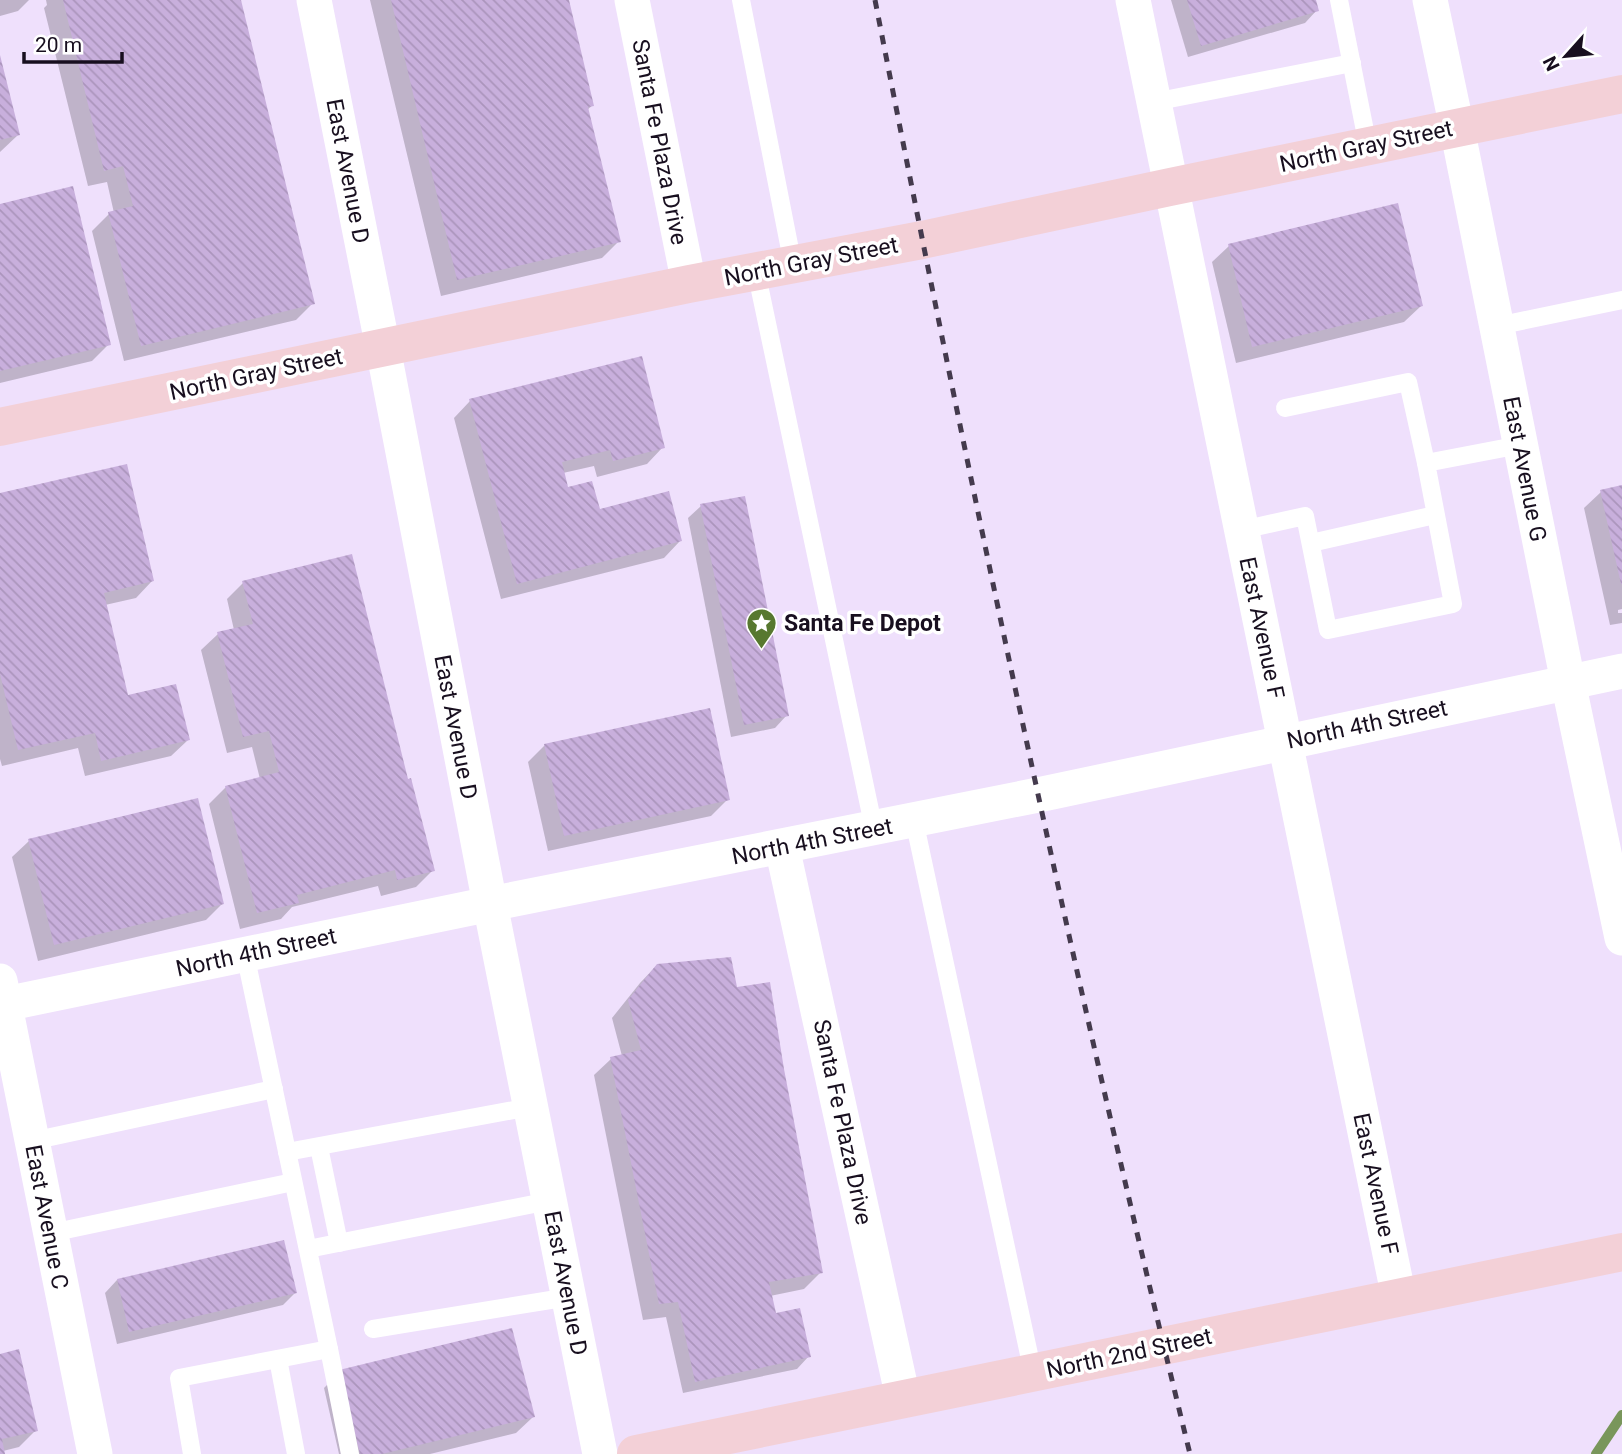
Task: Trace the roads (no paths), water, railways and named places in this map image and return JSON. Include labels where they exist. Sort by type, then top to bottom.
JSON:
[{"type":"street","name":"East Avenue D","points":[[314,0],[600,1454]]},
{"type":"street","name":"Santa Fe Plaza Drive","points":[[632,0],[689,284]]},
{"type":"street","name":"East Avenue F","points":[[1133,0],[1399,1297]]},
{"type":"street","name":"East Avenue G","points":[[1430,0],[1567,682],[1622,938]]},
{"type":"street","name":"North Gray Street","points":[[0,426],[689,284],[922,240],[1622,94]]},
{"type":"street","name":"North 4th Street","points":[[1,996],[245,954],[874,829],[1622,671]]},
{"type":"street","name":"Santa Fe Plaza Drive","points":[[782,847],[903,1398]]},
{"type":"street","name":"East Avenue C","points":[[1,996],[95,1454]]},
{"type":"street","name":"North 2nd Street","points":[[636,1454],[1622,1252]]},
{"type":"lane","points":[[741,0],[774,268],[874,829]]},
{"type":"lane","points":[[1339,0],[1368,146]]},
{"type":"lane","points":[[1153,102],[1352,63]]},
{"type":"lane","points":[[1497,326],[1622,300]]},
{"type":"lane","points":[[1242,530],[1305,516],[1328,630],[1452,604],[1408,382],[1285,408]]},
{"type":"lane","points":[[1426,463],[1520,445]]},
{"type":"lane","points":[[1311,543],[1435,515]]},
{"type":"lane","points":[[914,820],[1033,1373]]},
{"type":"lane","points":[[245,954],[350,1454]]},
{"type":"lane","points":[[32,1142],[274,1089]]},
{"type":"lane","points":[[287,1152],[530,1107]]},
{"type":"lane","points":[[319,1147],[339,1243]]},
{"type":"lane","points":[[51,1233],[293,1182]]},
{"type":"lane","points":[[308,1249],[549,1201]]},
{"type":"lane","points":[[373,1329],[569,1297]]},
{"type":"lane","points":[[192,1454],[179,1378],[329,1349]]},
{"type":"lane","points":[[278,1359],[296,1454]]},
{"type":"waterway","points":[[1596,1454],[1622,1415]]},
{"type":"railway","points":[[875,0],[1024,729],[1104,1092],[1190,1454]]},
{"type":"place","name":"Santa Fe Depot","points":[[761,650]]}]
